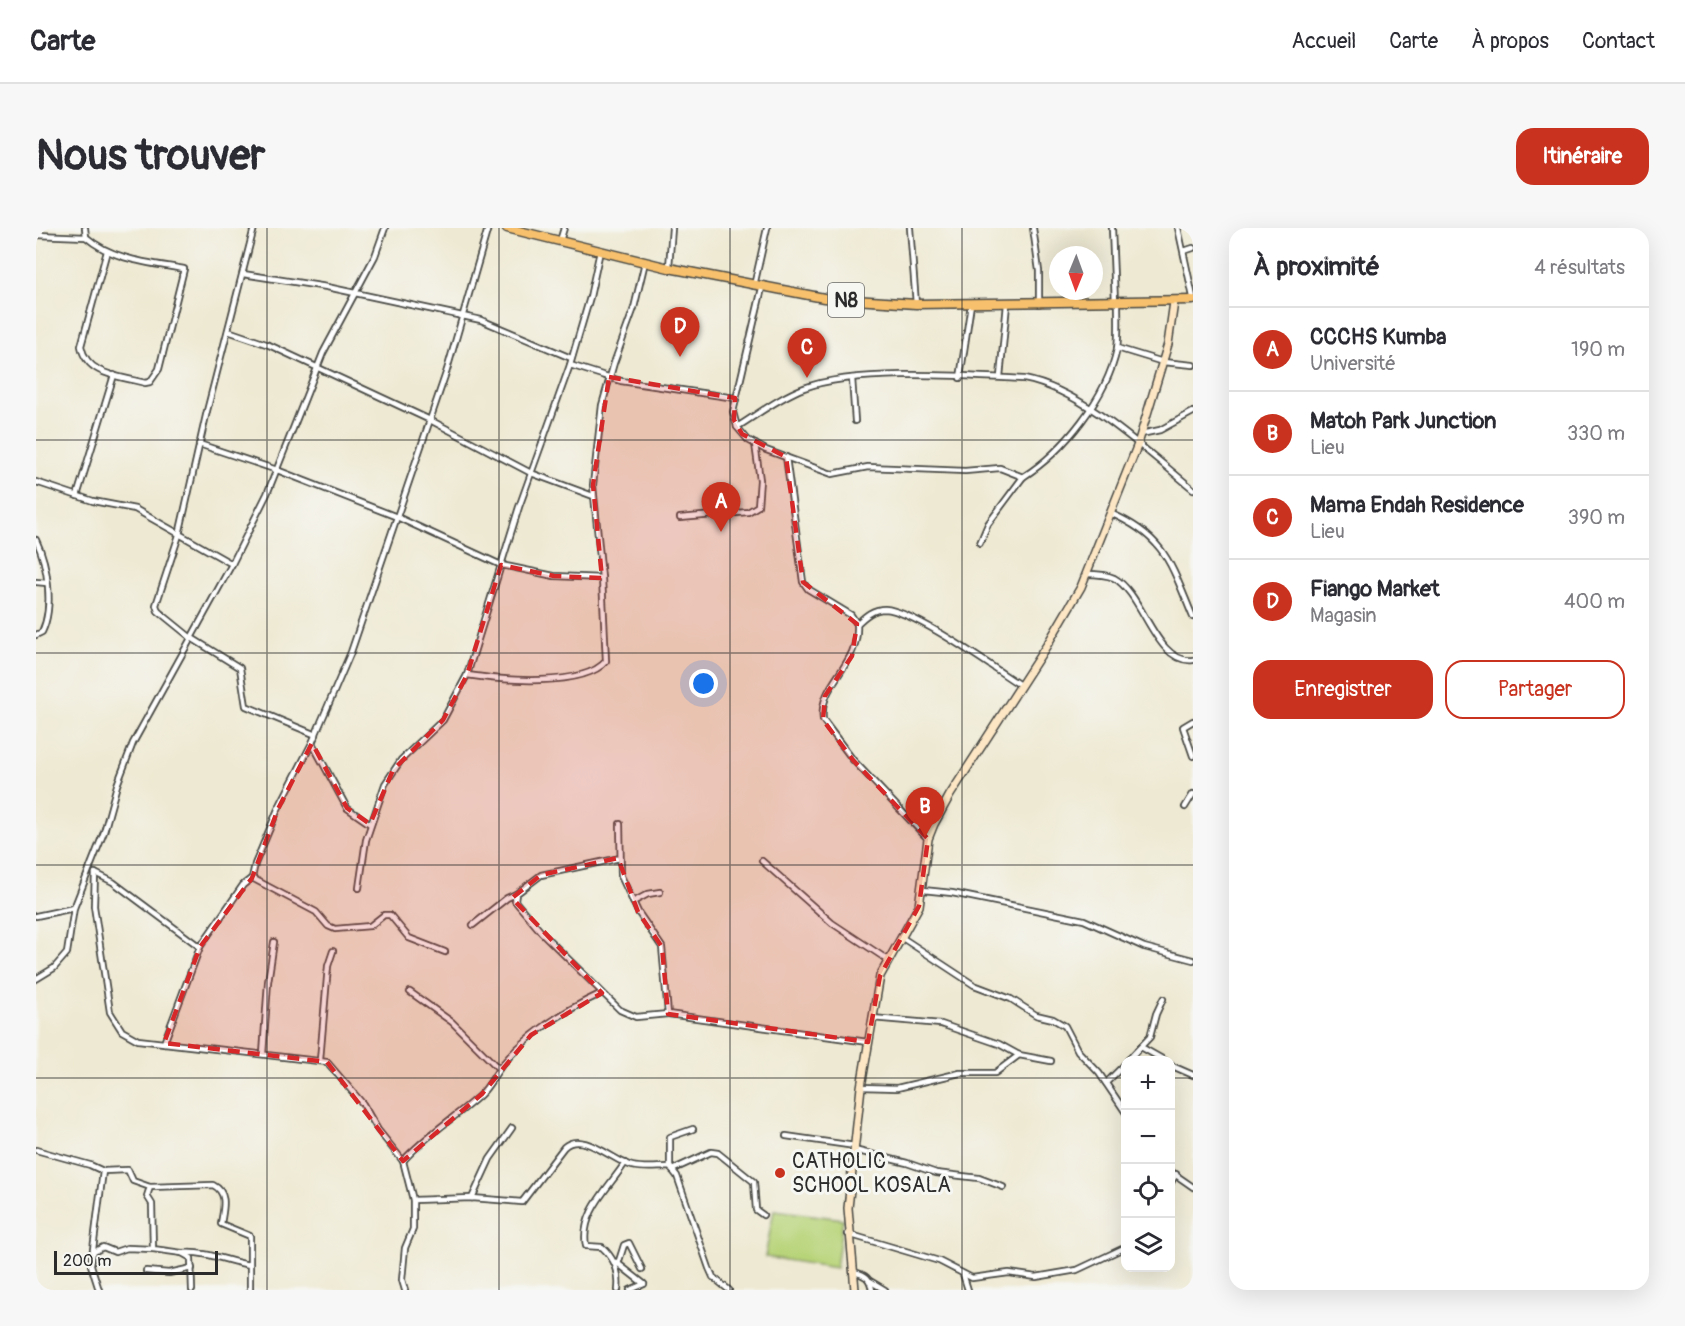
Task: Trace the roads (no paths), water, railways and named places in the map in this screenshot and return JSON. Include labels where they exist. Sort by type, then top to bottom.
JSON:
[{"type":"highway","name":"N8","points":[[507,228],[669,268],[824,298],[916,304],[1174,302],[1193,299]]},
{"type":"main road","points":[[855,1290],[848,1234],[848,1208],[861,1087],[880,976],[914,918],[923,890],[928,839],[950,795],[1047,645],[1086,574],[1138,444],[1163,362],[1174,302]]},
{"type":"street","points":[[85,228],[86,237]]},
{"type":"street","points":[[254,228],[199,444],[179,535],[156,605],[158,611],[190,637],[240,668],[246,706],[316,735]]},
{"type":"street","points":[[36,979],[54,968],[67,953],[74,908],[133,743],[232,564],[277,470],[317,369],[375,256],[385,228]]},
{"type":"street","points":[[164,1043],[201,947],[243,885],[252,878],[255,864],[278,809],[312,744],[351,652],[430,420],[463,317],[488,228]]},
{"type":"street","points":[[560,241],[564,228]]},
{"type":"street","points":[[669,268],[672,228]]},
{"type":"street","points":[[767,228],[758,287],[733,412],[737,427],[748,440],[832,474],[868,468],[965,471],[1000,468],[1023,477]]},
{"type":"street","points":[[910,228],[916,304]]},
{"type":"street","points":[[1034,228],[1039,271],[1039,304]]},
{"type":"street","points":[[980,543],[988,524],[1023,477],[1043,464],[1066,441],[1106,379],[1117,348],[1112,228]]},
{"type":"street","points":[[1178,228],[1193,299]]},
{"type":"street","points":[[36,236],[86,237],[107,251],[132,259],[184,269],[155,378],[145,383],[94,370],[82,354],[81,346],[107,251]]},
{"type":"street","points":[[1184,251],[1193,248]]},
{"type":"street","points":[[359,888],[370,824],[393,770],[443,720],[468,675],[531,473],[570,365],[591,297],[600,251]]},
{"type":"street","points":[[468,675],[499,680],[531,681],[576,675],[604,664],[607,657],[594,496],[600,426],[609,377],[634,308],[645,262]]},
{"type":"street","points":[[243,274],[463,317],[502,327],[571,358]]},
{"type":"street","points":[[960,378],[971,304]]},
{"type":"street","points":[[1000,377],[1007,304]]},
{"type":"street","points":[[228,331],[269,345],[430,420],[531,473],[594,496]]},
{"type":"street","points":[[1117,348],[1163,362],[1193,365]]},
{"type":"street","points":[[570,365],[609,377],[735,398]]},
{"type":"street","points":[[77,496],[114,375]]},
{"type":"street","points":[[737,427],[790,394],[806,387],[852,378],[1000,377],[1042,382],[1059,389],[1089,408],[1193,489]]},
{"type":"street","points":[[852,378],[855,421]]},
{"type":"street","points":[[1141,434],[1160,430],[1193,412]]},
{"type":"street","points":[[199,444],[277,470],[397,517],[501,565],[554,576],[602,578]]},
{"type":"street","points":[[680,518],[748,512],[758,506],[760,480],[755,444]]},
{"type":"street","points":[[786,457],[803,582],[808,589],[851,615],[857,624]]},
{"type":"street","points":[[36,482],[77,496],[135,509],[232,564]]},
{"type":"street","points":[[1110,513],[1136,525],[1161,547],[1193,617]]},
{"type":"street","points":[[36,540],[47,583],[45,625],[42,632],[36,635]]},
{"type":"street","points":[[1086,574],[1116,579],[1131,594],[1167,651],[1184,660],[1193,660]]},
{"type":"street","points":[[36,582],[47,583]]},
{"type":"street","points":[[928,839],[853,760],[823,720],[825,696],[852,656],[857,624],[873,611],[893,611],[933,629],[1020,685]]},
{"type":"street","points":[[1193,720],[1183,727],[1193,756]]},
{"type":"street","points":[[312,744],[347,808],[370,824]]},
{"type":"street","points":[[1185,807],[1193,794]]},
{"type":"street","points":[[620,824],[621,876],[633,902],[662,947],[668,1014]]},
{"type":"street","points":[[473,925],[541,875],[620,858]]},
{"type":"street","points":[[762,861],[832,924],[888,960]]},
{"type":"street","points":[[89,870],[112,882],[201,947]]},
{"type":"street","points":[[95,873],[94,906],[110,1012],[122,1031],[132,1038],[164,1043],[263,1054],[303,1061],[320,1060],[330,1064],[370,1113],[378,1130],[403,1161],[414,1200],[412,1229],[405,1248],[405,1290]]},
{"type":"street","points":[[252,878],[316,912],[328,926],[335,929],[370,926],[384,915],[390,915],[409,939],[445,952]]},
{"type":"street","points":[[923,890],[952,892],[1084,920],[1144,947],[1193,960]]},
{"type":"street","points":[[633,902],[648,894],[660,892]]},
{"type":"street","points":[[516,894],[517,905],[536,926],[602,993],[621,1010],[636,1017],[668,1014],[868,1042]]},
{"type":"street","points":[[36,916],[74,908]]},
{"type":"street","points":[[901,937],[974,985],[1011,999],[1036,1016],[1053,1019],[1065,1026],[1078,1052],[1106,1083],[1123,1110]]},
{"type":"street","points":[[263,1054],[274,942]]},
{"type":"street","points":[[320,1060],[328,966],[333,951]]},
{"type":"street","points":[[410,992],[452,1022],[499,1069]]},
{"type":"street","points":[[403,1161],[434,1130],[482,1094],[499,1069],[536,1031],[576,1005],[602,993]]},
{"type":"street","points":[[1133,1056],[1150,1037],[1163,999]]},
{"type":"street","points":[[872,1018],[941,1024],[999,1044],[1019,1055],[1051,1061]]},
{"type":"street","points":[[1141,1047],[1157,1056]]},
{"type":"street","points":[[861,1087],[897,1088],[960,1073],[995,1073],[1019,1055]]},
{"type":"street","points":[[1175,1067],[1193,1075]]},
{"type":"street","points":[[1106,1083],[1121,1068]]},
{"type":"street","points":[[472,1198],[494,1151],[512,1128]]},
{"type":"street","points":[[693,1129],[670,1137],[671,1168],[677,1176],[713,1277],[729,1290]]},
{"type":"street","points":[[786,1136],[854,1148],[907,1162],[936,1173],[979,1178],[1003,1187]]},
{"type":"street","points":[[414,1200],[472,1198],[522,1202],[564,1147],[572,1142],[586,1144],[625,1163],[643,1167],[671,1168],[711,1152],[718,1153],[754,1182],[756,1210],[763,1215]]},
{"type":"street","points":[[36,1150],[90,1165],[103,1172],[128,1170],[133,1181],[150,1187],[213,1185],[219,1188],[224,1198],[221,1224],[250,1236],[250,1290]]},
{"type":"street","points":[[625,1163],[592,1210],[585,1227],[586,1246],[602,1247],[616,1262],[644,1284],[630,1290]]},
{"type":"street","points":[[99,1290],[90,1265],[103,1172]]},
{"type":"street","points":[[1176,1174],[1193,1187]]},
{"type":"street","points":[[150,1187],[147,1196],[152,1204],[153,1249]]},
{"type":"street","points":[[848,1234],[930,1257],[972,1278],[1009,1273],[1036,1277],[1085,1268],[1121,1249]]},
{"type":"street","points":[[618,1290],[619,1270],[616,1262],[624,1245],[629,1243],[642,1269]]},
{"type":"street","points":[[92,1253],[103,1247],[115,1252],[127,1248],[182,1253],[201,1252],[223,1260],[250,1265]]},
{"type":"street","points":[[182,1253],[191,1258],[192,1290]]},
{"type":"street","points":[[146,1271],[170,1273],[192,1268]]},
{"type":"street","points":[[854,1272],[864,1274],[870,1281],[885,1290]]},
{"type":"street","points":[[963,1274],[968,1290]]},
{"type":"street","points":[[870,1281],[872,1290]]},
{"type":"place","name":"Fiango Market","points":[[680,357]]},
{"type":"place","name":"Mama Endah Residence","points":[[807,378]]},
{"type":"place","name":"CCCHS Kumba","points":[[721,532]]},
{"type":"place","name":"Matoh Park Junction","points":[[925,837]]},
{"type":"place","name":"CATHOLIC SCHOOL KOSALA","points":[[780,1173]]}]
